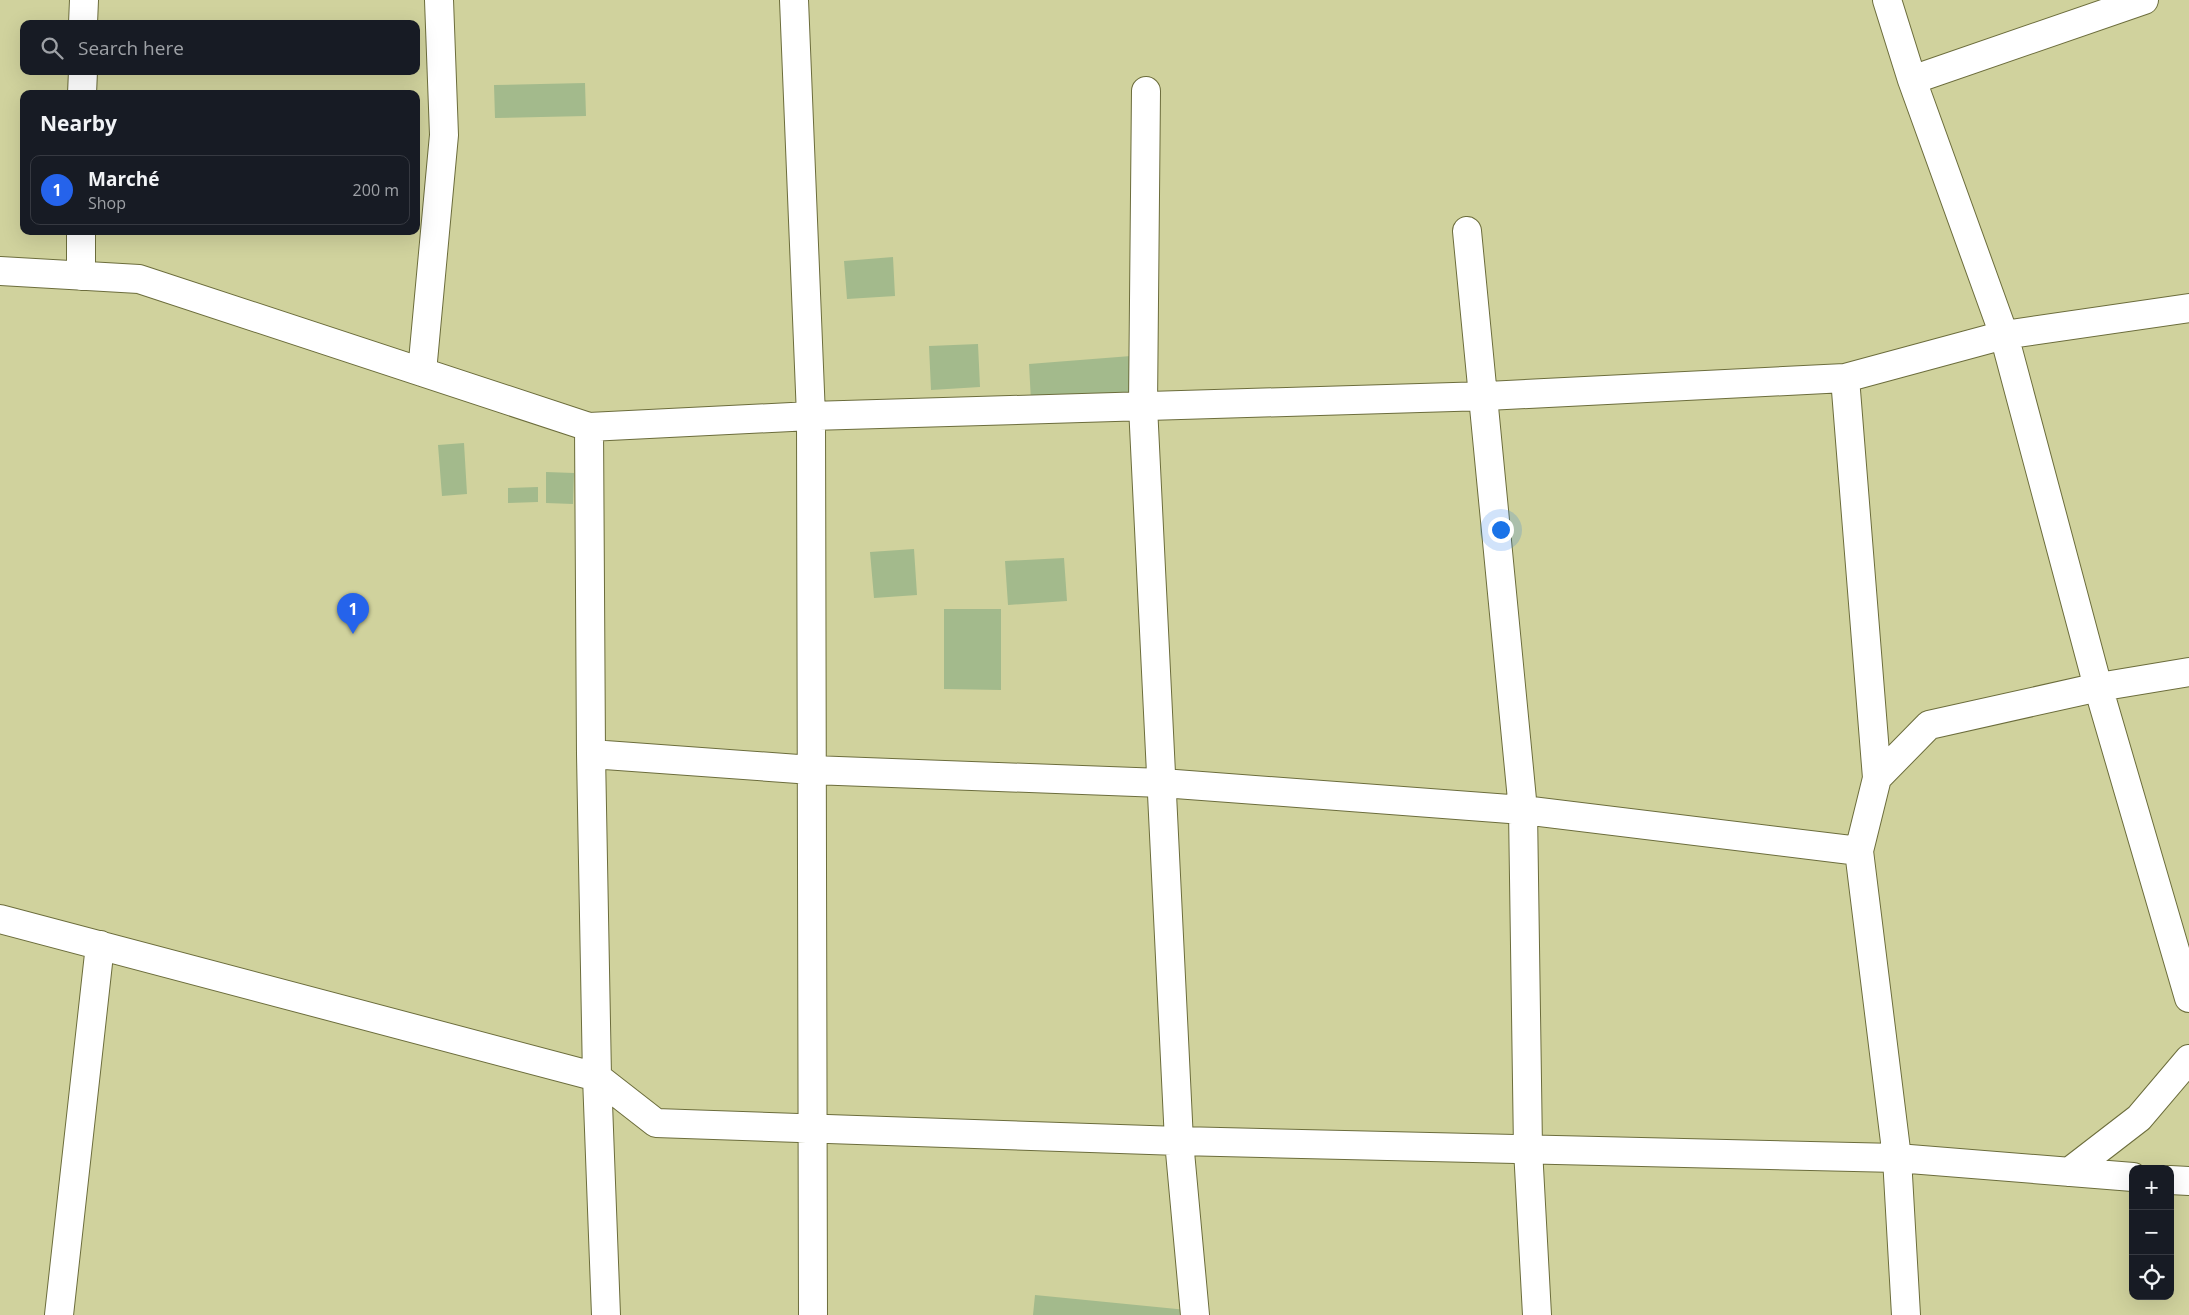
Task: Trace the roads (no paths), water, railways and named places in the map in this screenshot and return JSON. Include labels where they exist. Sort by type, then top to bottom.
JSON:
[{"type":"street","points":[[84,0],[84,20]]},
{"type":"street","points":[[422,372],[444,135],[439,0]]},
{"type":"street","points":[[794,0],[811,416],[813,1315]]},
{"type":"street","points":[[1887,0],[1912,80],[2004,335],[2099,687],[2189,998]]},
{"type":"street","points":[[1912,80],[2144,0]]},
{"type":"street","points":[[82,90],[83,75]]},
{"type":"street","points":[[1146,91],[1143,406],[1179,1141],[1195,1315]]},
{"type":"street","points":[[1467,231],[1523,810],[1528,1149],[1537,1315]]},
{"type":"street","points":[[81,235],[81,276]]},
{"type":"street","points":[[0,271],[139,279],[589,427],[811,416],[1483,395],[1845,378],[2004,335],[2189,308]]},
{"type":"street","points":[[1845,378],[1877,778],[1859,851],[1897,1158],[1906,1315]]},
{"type":"street","points":[[589,427],[597,1077],[606,1315]]},
{"type":"street","points":[[1877,778],[1929,725],[2099,687],[2189,672]]},
{"type":"street","points":[[592,754],[812,770],[1162,783],[1523,810],[1859,851]]},
{"type":"street","points":[[0,918],[597,1077],[656,1123],[1179,1141],[1897,1158],[2129,1177]]},
{"type":"street","points":[[59,1315],[100,944]]},
{"type":"street","points":[[2069,1172],[2139,1118],[2189,1060]]},
{"type":"street","points":[[2174,1180],[2189,1181]]},
{"type":"place","name":"Marché","points":[[353,634]]}]
